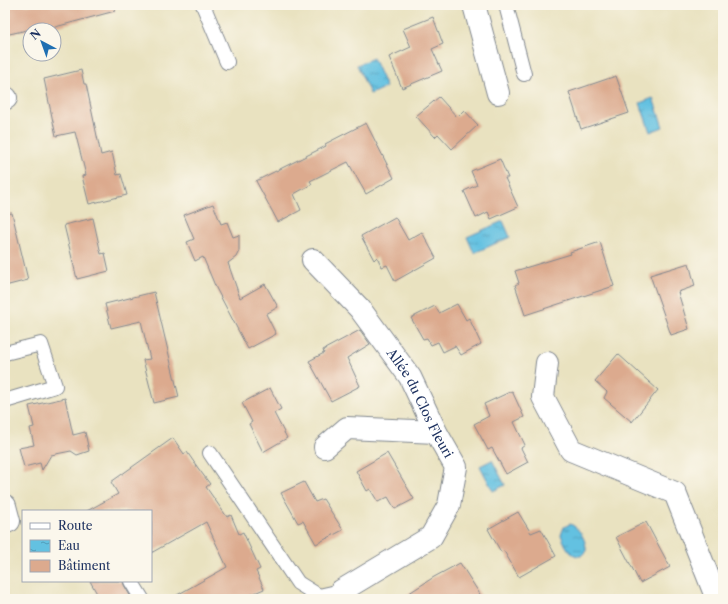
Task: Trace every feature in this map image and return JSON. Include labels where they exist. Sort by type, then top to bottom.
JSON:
[{"type":"street","points":[[474,5],[498,93]]},
{"type":"street","name":"Allée du Clos Fleuri","points":[[313,260],[360,309],[410,377],[436,432],[456,467],[449,505],[431,536],[343,595]]},
{"type":"street","points":[[547,363],[543,397],[571,450],[675,493],[716,599]]},
{"type":"street","points":[[325,447],[347,428],[436,432]]},
{"type":"street","points":[[5,506],[9,521],[5,522]]},
{"type":"lane","points":[[203,5],[227,62]]},
{"type":"lane","points":[[506,5],[524,74]]},
{"type":"lane","points":[[5,353],[41,344],[55,386],[5,401]]},
{"type":"lane","name":"Allée du Clos Fleuri","points":[[210,453],[298,583],[319,596],[343,595]]},
{"type":"lane","points":[[132,582],[142,599]]},
{"type":"water","points":[[373,58],[386,87],[370,94],[357,65]]},
{"type":"water","points":[[653,98],[663,127],[650,132],[640,103]]},
{"type":"water","points":[[503,221],[510,237],[474,253],[467,237]]},
{"type":"water","points":[[492,460],[505,485],[493,491],[480,466]]},
{"type":"water","points":[[570,524],[579,531],[584,539],[586,551],[581,556],[577,556],[570,552],[561,535],[564,527]]},
{"type":"building","points":[[5,5],[114,5],[115,11],[62,25],[62,22],[22,22],[22,31],[5,35]]},
{"type":"building","points":[[433,17],[443,44],[432,49],[442,71],[402,88],[389,57],[411,47],[403,29]]},
{"type":"building","points":[[81,70],[84,84],[86,84],[101,155],[112,152],[117,175],[121,174],[127,195],[89,204],[82,176],[86,175],[75,132],[56,136],[44,79]]},
{"type":"building","points":[[616,76],[629,113],[581,129],[569,92]]},
{"type":"building","points":[[439,97],[457,117],[464,110],[478,125],[452,149],[438,134],[435,137],[416,116]]},
{"type":"building","points":[[366,123],[394,178],[366,194],[348,162],[310,181],[312,184],[294,194],[301,210],[278,222],[256,181],[326,146],[325,144]]},
{"type":"building","points":[[500,159],[508,178],[505,178],[518,207],[491,219],[488,212],[476,218],[464,191],[477,185],[471,171]]},
{"type":"building","points":[[213,204],[221,224],[227,222],[233,237],[239,235],[239,251],[236,257],[228,263],[240,298],[265,284],[278,307],[266,314],[276,334],[248,349],[216,288],[203,257],[195,261],[187,242],[194,239],[184,215]]},
{"type":"building","points":[[12,213],[28,280],[5,286],[5,214]]},
{"type":"building","points":[[395,217],[408,240],[422,232],[436,258],[395,281],[387,265],[382,267],[377,257],[374,260],[361,236]]},
{"type":"building","points":[[93,218],[101,254],[105,253],[109,271],[77,279],[64,225]]},
{"type":"building","points":[[600,242],[614,286],[525,315],[515,285],[519,283],[515,271],[571,254],[570,252]]},
{"type":"building","points":[[689,263],[695,286],[678,292],[689,329],[671,335],[650,275]]},
{"type":"building","points":[[154,292],[179,397],[154,403],[143,360],[150,359],[141,321],[111,328],[105,304]]},
{"type":"building","points":[[457,304],[466,320],[469,318],[481,344],[461,355],[455,346],[443,352],[438,342],[431,345],[427,338],[423,339],[411,318],[435,306],[439,313]]},
{"type":"building","points":[[360,330],[370,344],[347,358],[360,386],[331,401],[309,361],[324,353],[323,350]]},
{"type":"building","points":[[618,354],[658,390],[632,422],[604,398],[607,392],[595,381]]},
{"type":"building","points":[[270,388],[281,409],[274,413],[287,438],[263,452],[249,424],[252,422],[242,403]]},
{"type":"building","points":[[512,391],[524,417],[514,422],[525,445],[521,448],[528,462],[506,474],[492,448],[488,450],[474,424],[489,416],[484,404]]},
{"type":"building","points":[[65,398],[73,435],[85,432],[89,451],[77,455],[71,451],[51,455],[42,470],[40,463],[24,467],[19,448],[34,445],[30,428],[34,427],[29,406]]},
{"type":"building","points":[[173,438],[184,454],[187,452],[210,484],[206,487],[227,517],[231,515],[239,534],[243,532],[260,569],[256,571],[264,589],[241,599],[170,599],[227,567],[206,522],[152,552],[152,510],[89,510],[118,494],[111,482]]},
{"type":"building","points":[[387,453],[414,499],[395,509],[388,497],[378,502],[370,489],[367,491],[356,471]]},
{"type":"building","points":[[304,482],[315,502],[323,499],[343,530],[316,544],[303,521],[298,523],[281,493]]},
{"type":"building","points":[[518,512],[531,533],[541,529],[556,556],[519,577],[504,551],[501,552],[488,529]]},
{"type":"building","points":[[646,522],[670,567],[640,583],[616,537]]},
{"type":"building","points":[[460,563],[483,599],[400,599],[434,577]]},
{"type":"building","points":[[91,582],[123,582],[132,599],[100,599]]}]
